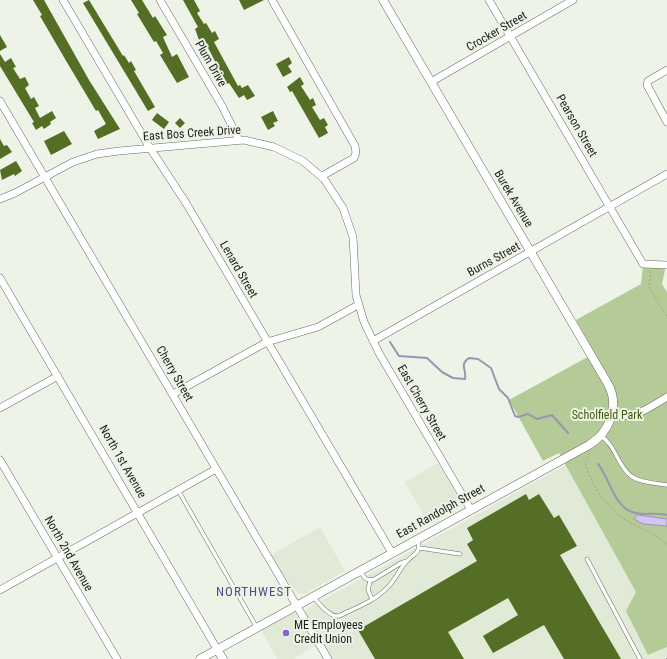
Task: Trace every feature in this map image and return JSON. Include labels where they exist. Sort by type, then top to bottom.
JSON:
[{"type":"street","name":"Lenard Street","points":[[62,0],[150,148],[186,203],[392,553]]},
{"type":"street","name":"Plum Drive","points":[[160,0],[222,106],[239,140]]},
{"type":"street","points":[[272,0],[355,146],[356,153],[352,160],[322,176]]},
{"type":"street","name":"Burek Avenue","points":[[383,0],[610,388],[613,400],[612,414]]},
{"type":"street","name":"Pearson Street","points":[[489,0],[643,264],[652,264]]},
{"type":"street","name":"Crocker Street","points":[[431,82],[573,0]]},
{"type":"street","points":[[667,70],[648,81],[647,85],[667,122]]},
{"type":"street","name":"Cherry Street","points":[[0,101],[328,659]]},
{"type":"street","name":"East Bos Creek Drive","points":[[0,199],[15,193],[73,162],[91,156],[112,152],[239,140],[261,143],[287,152],[304,161],[322,176],[341,202],[352,232],[355,246],[355,292],[358,305]]},
{"type":"street","name":"Burns Street","points":[[373,341],[667,174]]},
{"type":"street","points":[[652,264],[667,265]]},
{"type":"street","name":"North 1st Avenue","points":[[0,278],[223,659]]},
{"type":"street","points":[[173,394],[267,342],[314,328],[358,305]]},
{"type":"street","name":"East Cherry Street","points":[[358,305],[373,341],[470,510]]},
{"type":"street","points":[[0,408],[58,376]]},
{"type":"street","points":[[612,414],[633,416],[667,397]]},
{"type":"street","name":"East Randolph Street","points":[[200,659],[589,445],[601,436],[608,427],[612,414]]},
{"type":"street","name":"North 2nd Avenue","points":[[0,460],[117,659]]},
{"type":"street","points":[[0,590],[216,469]]},
{"type":"lane","points":[[601,436],[614,450],[622,466],[631,476],[645,482],[667,485]]},
{"type":"lane","points":[[178,490],[257,628]]},
{"type":"lane","points":[[417,539],[420,548]]},
{"type":"lane","points":[[420,548],[460,554]]},
{"type":"lane","points":[[313,597],[328,612],[336,616],[340,616],[372,599],[388,587],[420,548]]},
{"type":"lane","points":[[587,560],[640,659]]},
{"type":"lane","points":[[372,599],[368,590],[370,581],[401,563],[407,562]]},
{"type":"lane","points":[[360,572],[370,581]]},
{"type":"path","points":[[652,264],[649,288],[667,316]]},
{"type":"path","points":[[592,451],[586,458],[585,462],[592,480],[601,496],[619,515],[631,523],[659,537],[667,545]]},
{"type":"shaded area","points":[[438,463],[460,500],[461,506],[429,525],[405,482]]},
{"type":"shaded area","points":[[566,465],[636,592],[649,655],[667,647],[667,659],[331,659],[305,613],[308,608]]},
{"type":"shaded area","points":[[638,515],[667,519],[667,526],[643,524],[634,519]]},
{"type":"shaded area","points":[[320,527],[345,571],[305,594],[299,594],[288,582],[271,555]]},
{"type":"shaded area","points":[[293,613],[297,615],[315,646],[293,659],[277,659],[261,630]]},
{"type":"green space","name":"Scholfield Park","points":[[643,264],[666,265],[662,284],[667,292],[667,519],[643,524],[667,526],[667,647],[648,655],[626,611],[636,592],[559,453],[543,461],[509,400],[595,353],[576,320],[641,284]]},
{"type":"building","points":[[33,0],[44,0],[89,80],[120,129],[98,139],[94,131],[106,124],[98,110],[96,111],[65,59],[40,16],[42,15]]},
{"type":"building","points":[[89,0],[123,56],[124,55],[129,63],[131,61],[136,70],[134,71],[155,107],[148,111],[83,3]]},
{"type":"building","points":[[131,0],[142,0],[153,18],[155,16],[167,35],[163,37],[172,57],[177,54],[189,77],[177,83],[160,55],[163,53],[156,41],[154,42],[137,14],[139,13]]},
{"type":"building","points":[[183,0],[194,0],[200,11],[197,13],[204,24],[206,23],[212,33],[215,31],[219,39],[214,42],[238,86],[240,85],[242,88],[248,85],[255,96],[247,100],[244,95],[239,98],[229,83],[227,84],[207,46],[204,48],[199,40],[195,29],[198,27]]},
{"type":"building","points":[[239,0],[264,0],[244,10]]},
{"type":"building","points":[[0,35],[7,47],[0,51]]},
{"type":"building","points":[[0,54],[5,62],[11,58],[16,67],[13,68],[20,79],[25,77],[29,85],[25,88],[31,99],[34,97],[39,106],[35,108],[40,118],[52,111],[56,118],[44,129],[42,126],[36,130],[32,123],[34,122],[0,66]]},
{"type":"building","points":[[289,57],[292,63],[288,66],[292,72],[283,77],[276,64]]},
{"type":"building","points":[[300,77],[304,84],[301,86],[310,100],[313,98],[316,105],[312,107],[320,120],[324,118],[328,125],[325,127],[328,133],[319,138],[292,91],[290,92],[287,87]]},
{"type":"building","points":[[273,111],[278,121],[273,123],[275,126],[268,130],[261,117]]},
{"type":"building","points":[[157,113],[169,122],[164,129],[152,120]]},
{"type":"building","points":[[180,118],[185,123],[180,128],[175,123]]},
{"type":"building","points":[[64,131],[72,144],[51,155],[44,141]]},
{"type":"building","points":[[0,139],[4,146],[7,145],[12,152],[0,159]]},
{"type":"building","points":[[16,161],[22,171],[15,176],[14,174],[2,180],[0,170]]},
{"type":"building","points":[[526,494],[529,500],[539,494],[554,518],[559,515],[577,546],[560,555],[621,659],[564,659],[544,625],[493,653],[483,636],[518,615],[508,598],[448,632],[464,659],[375,659],[358,630],[477,561],[467,544],[473,540],[467,528]]},
{"type":"waterway","points":[[390,342],[399,356],[427,358],[442,372],[453,378],[465,379],[464,363],[469,358],[478,359],[491,368],[499,389],[508,398],[515,416],[518,417],[528,414],[537,419],[552,415],[568,433]]},
{"type":"waterway","points":[[598,464],[616,498],[626,509],[636,513],[667,515]]},
{"type":"place","name":"ME Employees Credit Union","points":[[286,633]]},
{"type":"district","name":"NORTHWEST","points":[[254,593]]}]
